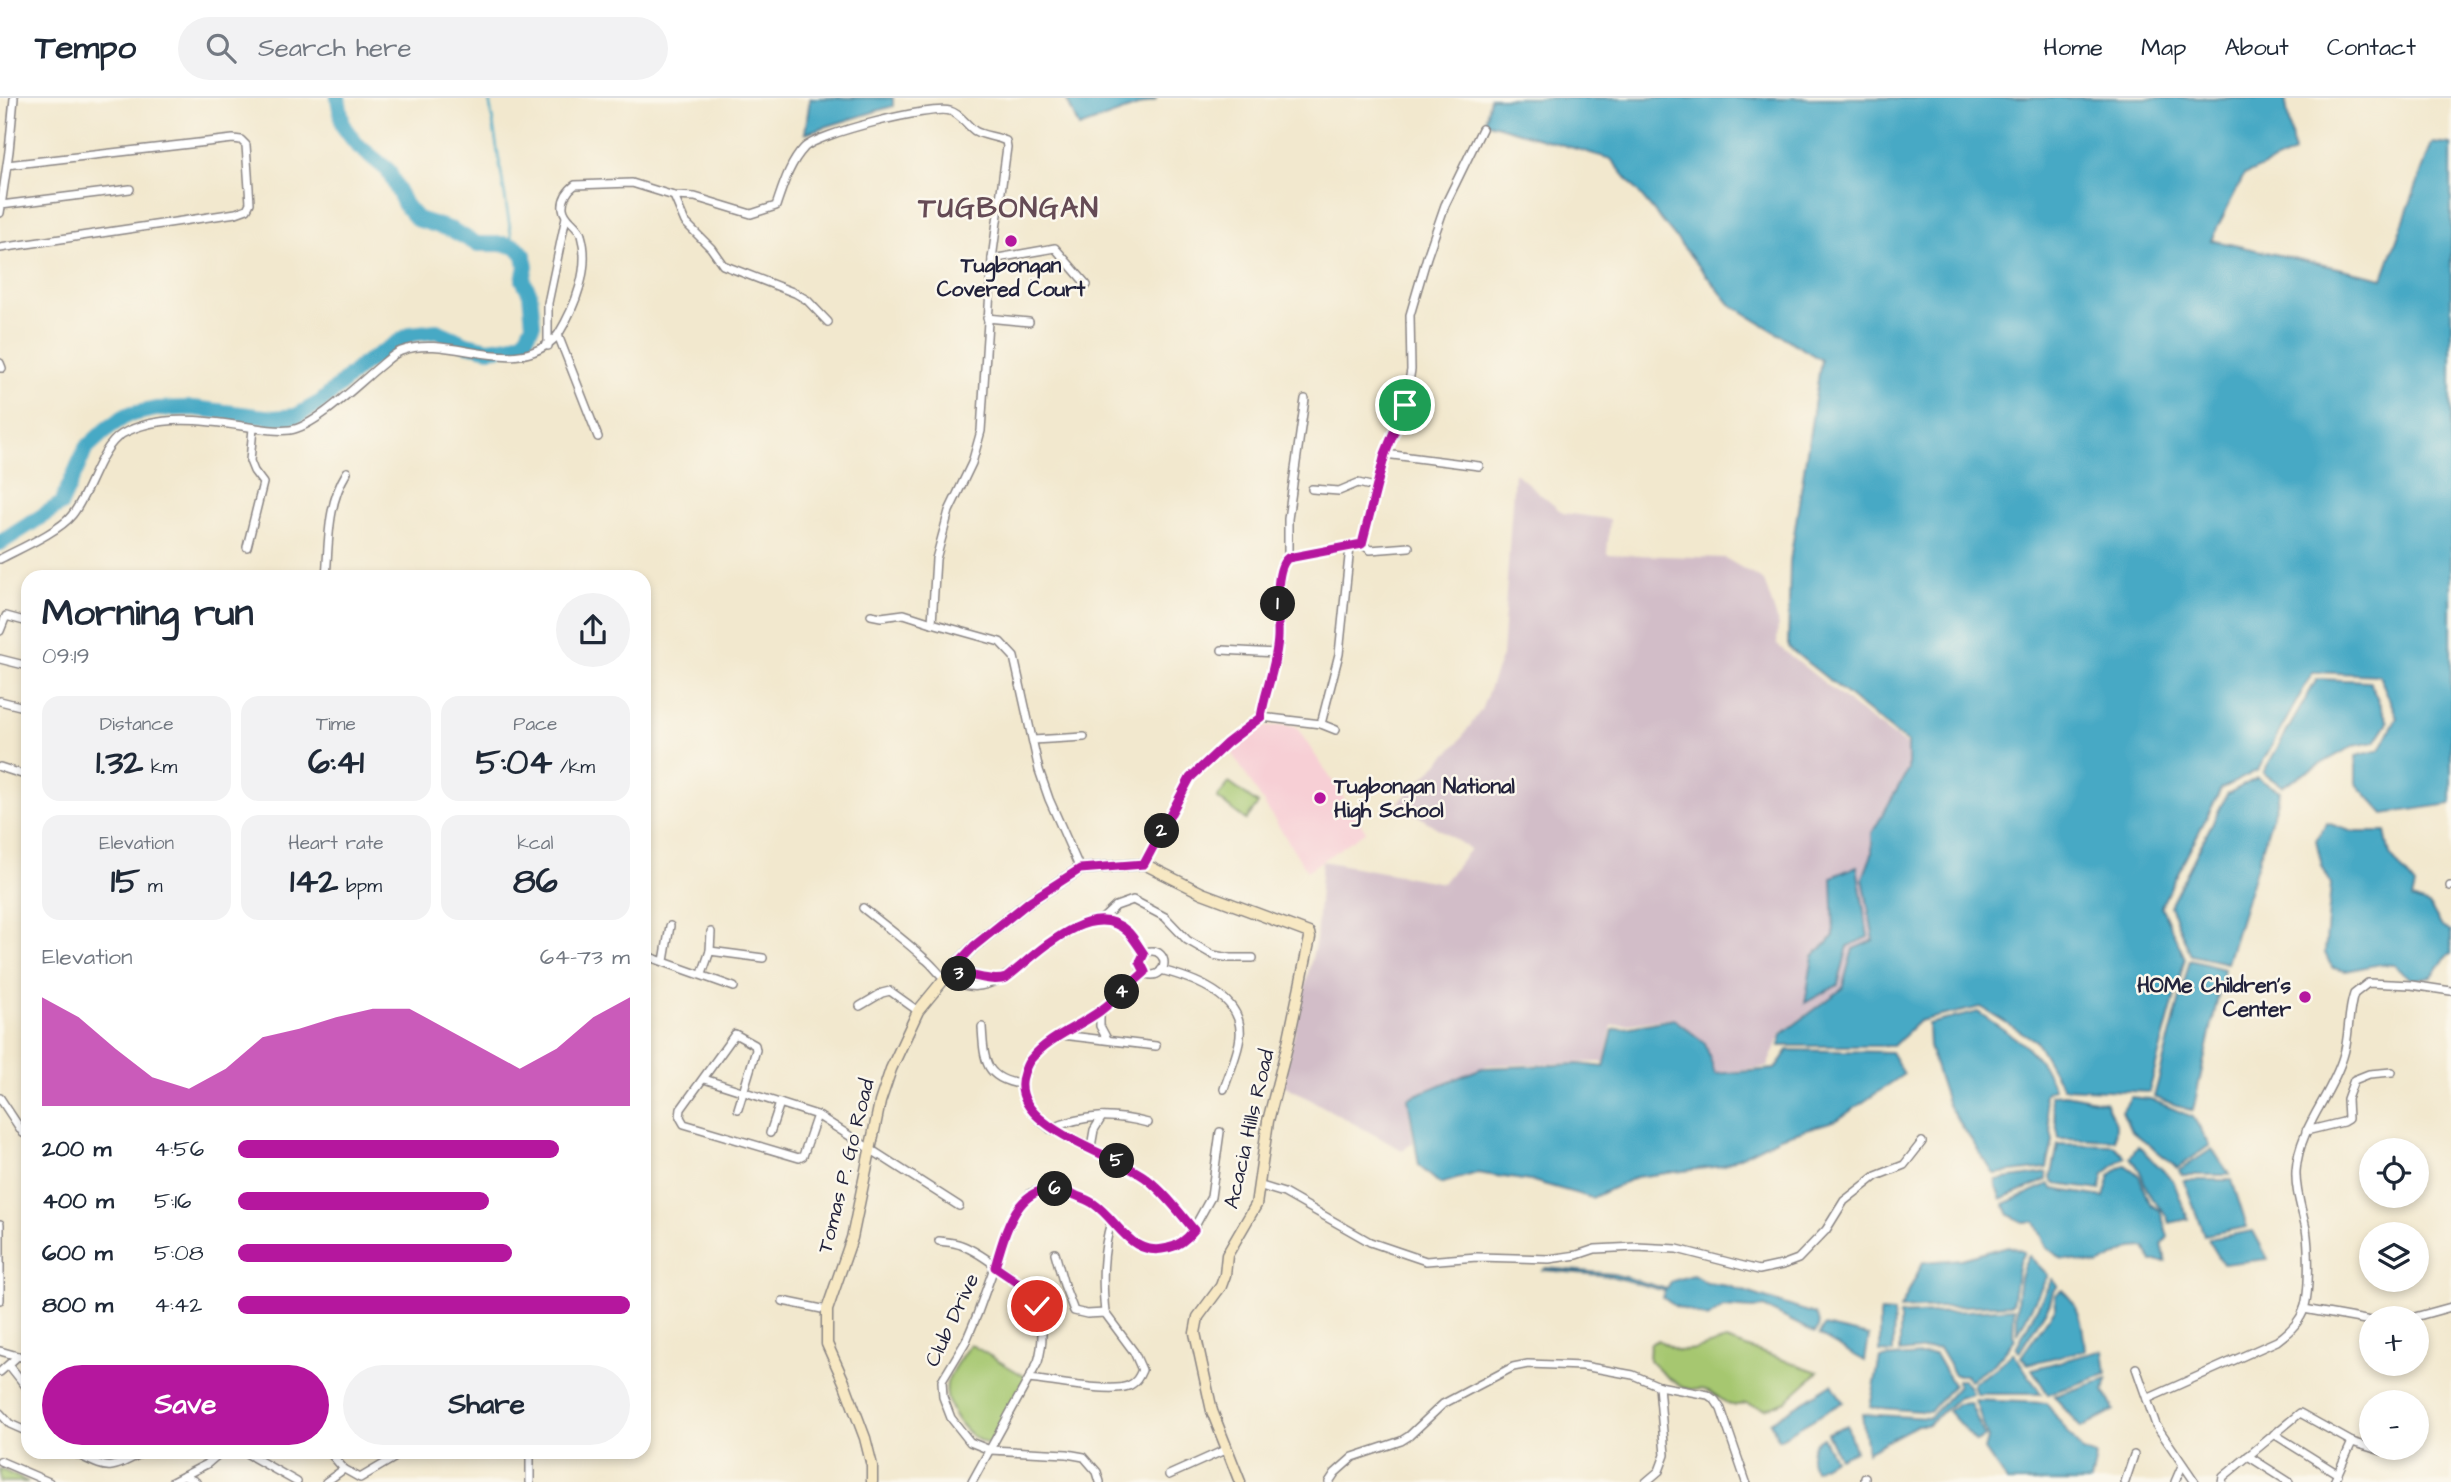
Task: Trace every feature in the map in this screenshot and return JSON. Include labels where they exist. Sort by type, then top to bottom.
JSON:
[{"type":"street","points":[[0,214],[14,98]]},
{"type":"street","points":[[548,346],[548,303],[566,217],[564,201],[569,191],[579,183],[632,183],[674,196],[695,197],[751,214],[776,206],[789,170],[806,145],[880,121],[934,110],[948,110],[961,117],[976,131],[1006,141],[992,259],[981,432],[972,463],[949,511],[936,559],[932,623]]},
{"type":"street","points":[[1362,544],[1385,454],[1405,405],[1411,370],[1410,316],[1427,257],[1445,205],[1482,129]]},
{"type":"street","points":[[0,248],[236,214],[247,209],[250,203],[247,149],[240,140],[7,165]]},
{"type":"street","points":[[1,205],[130,189]]},
{"type":"street","points":[[674,196],[685,222],[711,248],[723,265],[795,293],[807,300],[828,322]]},
{"type":"street","points":[[0,559],[71,517],[88,490],[105,454],[120,435],[143,426],[164,421],[208,421],[290,430],[311,423],[398,352],[416,346],[435,346],[492,355],[524,355],[548,346],[573,310],[580,286],[584,251],[580,232],[566,217]]},
{"type":"street","points":[[992,259],[1055,248],[1087,285]]},
{"type":"street","points":[[987,318],[1029,322]]},
{"type":"street","points":[[558,335],[598,437]]},
{"type":"street","points":[[0,363],[0,368]]},
{"type":"street","points":[[1288,558],[1288,519],[1305,399]]},
{"type":"street","points":[[247,547],[263,483],[250,461],[253,428]]},
{"type":"street","points":[[1385,454],[1479,466]]},
{"type":"street","points":[[326,570],[329,524],[339,484],[346,472]]},
{"type":"street","points":[[1312,489],[1339,491],[1358,483],[1375,487]]},
{"type":"street","points":[[1144,864],[1190,778],[1227,743],[1261,717],[1276,653],[1281,569],[1284,561],[1362,544]]},
{"type":"street","points":[[1362,544],[1370,550],[1409,547]]},
{"type":"street","points":[[1321,724],[1339,654],[1350,547]]},
{"type":"street","points":[[871,615],[881,617],[904,614],[1000,642],[1005,646],[1014,657],[1049,799],[1080,869]]},
{"type":"street","points":[[0,631],[6,617],[21,620]]},
{"type":"street","points":[[1223,650],[1276,653]]},
{"type":"street","points":[[0,659],[21,664]]},
{"type":"street","points":[[0,701],[21,706]]},
{"type":"street","points":[[1261,717],[1321,724],[1336,730]]},
{"type":"street","points":[[1033,740],[1084,737]]},
{"type":"street","points":[[0,767],[21,774]]},
{"type":"street","name":"Tomas P. Go Road","points":[[872,1482],[872,1466],[864,1438],[844,1381],[827,1344],[827,1310],[852,1238],[880,1102],[891,1069],[918,1011],[974,946],[1030,901],[1080,869],[1144,864]]},
{"type":"street","name":"Acacia Hills Road","points":[[1144,864],[1202,893],[1309,933],[1310,938],[1268,1121],[1256,1205],[1227,1255],[1221,1286],[1198,1317],[1195,1333],[1212,1411],[1240,1482]]},
{"type":"street","points":[[1101,920],[1116,905],[1133,900],[1165,917],[1187,940],[1213,956],[1253,958]]},
{"type":"street","points":[[863,908],[924,957],[945,978],[956,984],[983,987],[1006,978],[1066,932],[1101,920],[1127,930],[1144,954]]},
{"type":"street","points":[[664,961],[670,926]]},
{"type":"street","points":[[702,974],[710,951],[711,932]]},
{"type":"street","points":[[710,951],[763,958]]},
{"type":"street","points":[[1152,951],[1161,955],[1164,963],[1161,970],[1154,975],[1145,972],[1140,962],[1144,954],[1152,951]]},
{"type":"street","points":[[651,957],[734,987]]},
{"type":"street","points":[[956,984],[956,970],[995,981]]},
{"type":"street","points":[[1161,970],[1213,989],[1230,1003],[1240,1018],[1240,1042],[1224,1089]]},
{"type":"street","points":[[1145,972],[1100,1011],[1047,1043],[1029,1061],[1021,1084],[1027,1106],[1051,1129],[1091,1147],[1147,1179],[1173,1204],[1194,1230],[1212,1197],[1220,1132]]},
{"type":"street","points":[[2147,1399],[2270,1345],[2291,1332],[2304,1310],[2308,1267],[2307,1233],[2296,1170],[2306,1132],[2344,1057],[2352,1000],[2360,988],[2368,983],[2411,985],[2451,991]]},
{"type":"street","points":[[860,1006],[890,991],[918,1011]]},
{"type":"street","points":[[1100,1011],[1100,1026],[1107,1039]]},
{"type":"street","points":[[982,1027],[984,1056],[991,1071],[1004,1082],[1021,1084]]},
{"type":"street","points":[[738,1109],[756,1050],[755,1045],[737,1034],[733,1035],[681,1109],[680,1117],[684,1124],[799,1158],[803,1156],[817,1115]]},
{"type":"street","points":[[1062,1035],[1156,1045]]},
{"type":"street","points":[[2306,1132],[2348,1119],[2347,1099],[2354,1080],[2369,1074],[2392,1072]]},
{"type":"street","points":[[704,1079],[817,1115],[959,1206]]},
{"type":"street","points":[[0,1098],[21,1130]]},
{"type":"street","points":[[771,1133],[780,1103]]},
{"type":"street","points":[[1051,1129],[1074,1119],[1102,1117],[1119,1116],[1148,1123]]},
{"type":"street","points":[[1091,1147],[1094,1130],[1102,1117]]},
{"type":"street","points":[[1258,1185],[1284,1193],[1370,1242],[1426,1261],[1477,1257],[1549,1259],[1595,1249],[1636,1247],[1677,1249],[1759,1270],[1798,1259],[1826,1230],[1844,1201],[1876,1176],[1904,1165],[1922,1142]]},
{"type":"street","name":"Club Drive","points":[[990,1450],[970,1442],[951,1418],[943,1397],[942,1381],[966,1341],[1013,1215],[1031,1193],[1046,1188],[1065,1191],[1095,1204],[1111,1222],[1143,1248],[1159,1251],[1176,1246],[1194,1230]]},
{"type":"street","points":[[1029,1379],[1104,1388],[1126,1387],[1139,1378],[1142,1370],[1135,1352],[1105,1312],[1102,1276],[1104,1248],[1111,1222]]},
{"type":"street","points":[[0,1224],[0,1300]]},
{"type":"street","points":[[939,1241],[962,1245],[1020,1284],[1037,1306],[1042,1350],[1029,1379],[972,1482]]},
{"type":"street","points":[[1055,1253],[1074,1311],[1087,1314],[1105,1312]]},
{"type":"street","points":[[783,1301],[827,1310]]},
{"type":"street","points":[[2429,1313],[2451,1307]]},
{"type":"street","points":[[2304,1310],[2359,1319]]},
{"type":"street","points":[[0,1351],[21,1357]]},
{"type":"street","points":[[0,1372],[18,1356]]},
{"type":"street","points":[[1329,1482],[1353,1457],[1401,1441],[1443,1404],[1513,1367],[1528,1364],[1583,1366],[1633,1375],[1659,1386],[1708,1395],[1715,1400],[1724,1417],[1746,1482]]},
{"type":"street","points":[[9,1365],[21,1381]]},
{"type":"street","points":[[2136,1367],[2156,1425],[2194,1482]]},
{"type":"street","points":[[1646,1482],[1659,1471],[1665,1455],[1659,1386]]},
{"type":"street","points":[[0,1413],[10,1424],[21,1429]]},
{"type":"street","points":[[2222,1482],[2223,1477],[2300,1413],[2359,1445]]},
{"type":"street","points":[[2274,1434],[2338,1474]]},
{"type":"street","points":[[2334,1482],[2352,1443]]},
{"type":"street","points":[[1170,1475],[1227,1448]]},
{"type":"street","points":[[990,1450],[1084,1457],[1097,1472],[1100,1482]]},
{"type":"street","points":[[2125,1482],[2134,1455]]},
{"type":"street","points":[[2248,1456],[2290,1482]]},
{"type":"street","points":[[86,1459],[105,1468],[114,1467],[130,1459]]},
{"type":"street","points":[[172,1482],[213,1459]]},
{"type":"street","points":[[256,1459],[297,1482]]},
{"type":"street","points":[[335,1459],[356,1478],[392,1459]]},
{"type":"street","points":[[530,1459],[530,1482]]},
{"type":"street","points":[[0,1461],[49,1482]]},
{"type":"street","points":[[2175,1482],[2182,1466]]},
{"type":"street","points":[[326,1482],[344,1469]]},
{"type":"street","points":[[184,1476],[196,1482]]},
{"type":"shaded area","points":[[1514,472],[1563,513],[1610,519],[1607,554],[1725,558],[1764,581],[1778,622],[1777,645],[1867,717],[1907,745],[1907,770],[1872,833],[1871,854],[1863,877],[1873,940],[1852,949],[1842,988],[1781,1033],[1767,1067],[1715,1074],[1705,1043],[1675,1018],[1612,1026],[1604,1062],[1488,1065],[1407,1097],[1413,1143],[1402,1150],[1280,1083],[1285,1072],[1316,940],[1322,861],[1443,883],[1470,849],[1398,803],[1457,744],[1481,710],[1502,656]]},
{"type":"shaded area","points":[[1285,725],[1297,728],[1366,831],[1307,871],[1228,747],[1256,728]]},
{"type":"green space","points":[[1229,783],[1258,804],[1246,820],[1217,798]]},
{"type":"green space","points":[[1658,1340],[1678,1351],[1726,1340],[1818,1372],[1786,1401],[1765,1409],[1746,1403],[1733,1405],[1706,1390],[1684,1387],[1662,1373],[1649,1360],[1650,1344]]},
{"type":"green space","points":[[970,1344],[1026,1377],[989,1444],[972,1436],[958,1421],[946,1392],[951,1373]]},
{"type":"green space","points":[[0,1469],[28,1482],[0,1482]]},
{"type":"water","points":[[810,98],[893,98],[893,106],[805,133]]},
{"type":"water","points":[[1066,98],[1156,98],[1079,127]]},
{"type":"water","points":[[1490,98],[2285,98],[2294,153],[2244,175],[2211,240],[2383,278],[2432,143],[2451,145],[2451,804],[2384,814],[2356,783],[2356,756],[2380,750],[2397,717],[2379,675],[2313,672],[2258,770],[2221,789],[2161,906],[2185,958],[2149,1092],[2063,1088],[2036,1041],[1981,1007],[1919,1021],[1893,1046],[1779,1046],[1782,1034],[1842,989],[1853,949],[1874,940],[1863,878],[1872,854],[1872,833],[1908,770],[1908,743],[1788,647],[1790,561],[1821,360],[1730,304],[1611,159],[1485,122]]},
{"type":"water","points":[[2317,679],[2369,681],[2388,722],[2375,742],[2353,746],[2282,786],[2263,773]]},
{"type":"water","points":[[2257,778],[2280,791],[2227,963],[2191,955],[2170,906],[2227,794]]},
{"type":"water","points":[[2327,823],[2353,832],[2385,832],[2390,855],[2415,886],[2412,899],[2429,905],[2442,927],[2451,932],[2451,954],[2432,976],[2412,980],[2394,965],[2380,964],[2346,971],[2332,968],[2325,953],[2331,884],[2322,866],[2316,840]]},
{"type":"water","points":[[1857,866],[1868,937],[1848,946],[1838,985],[1805,1003],[1813,956],[1834,936],[1832,877]]},
{"type":"water","points":[[2190,960],[2224,969],[2193,1111],[2154,1097]]},
{"type":"water","points":[[1978,1012],[2033,1053],[2048,1075],[2054,1089],[2044,1095],[2053,1141],[2047,1168],[1994,1174],[1948,1105],[1929,1047],[1928,1024]]},
{"type":"water","points":[[1674,1019],[1705,1043],[1715,1074],[1775,1069],[1788,1050],[1891,1052],[1904,1074],[1837,1120],[1780,1137],[1722,1166],[1636,1177],[1592,1198],[1536,1182],[1477,1173],[1440,1184],[1419,1166],[1408,1098],[1482,1068],[1579,1064],[1604,1067],[1613,1030]]},
{"type":"water","points":[[2065,1094],[2105,1102],[2116,1124],[2115,1140],[2059,1138],[2050,1095]]},
{"type":"water","points":[[2131,1097],[2150,1099],[2193,1117],[2210,1145],[2178,1168],[2130,1129],[2122,1111]]},
{"type":"water","points":[[2058,1144],[2114,1145],[2125,1157],[2104,1174],[2100,1190],[2055,1184],[2051,1179]]},
{"type":"water","points":[[2138,1146],[2173,1180],[2188,1219],[2169,1223],[2152,1199],[2138,1167],[2130,1157]]},
{"type":"water","points":[[2212,1149],[2230,1175],[2183,1175],[2180,1170]]},
{"type":"water","points":[[2125,1165],[2139,1176],[2148,1200],[2160,1210],[2168,1237],[2162,1244],[2166,1262],[2152,1262],[2145,1247],[2132,1248],[2098,1265],[2060,1258],[2047,1247],[2035,1222],[2023,1222],[2009,1215],[2004,1204],[2049,1184],[2053,1189],[2104,1197],[2110,1175]]},
{"type":"water","points":[[2047,1173],[2047,1180],[2001,1199],[1996,1187],[1996,1180]]},
{"type":"water","points":[[2184,1180],[2232,1180],[2247,1227],[2204,1235]]},
{"type":"water","points":[[2253,1231],[2268,1259],[2223,1264],[2208,1239]]},
{"type":"water","points":[[2008,1246],[2024,1252],[2019,1262],[2012,1304],[1900,1309],[1923,1262],[1961,1259]]},
{"type":"water","points":[[2029,1256],[2048,1275],[2017,1335],[2019,1284]]},
{"type":"water","points":[[1546,1268],[1614,1274],[1667,1289],[1672,1281],[1693,1275],[1707,1283],[1728,1286],[1815,1314],[1819,1326],[1815,1333],[1764,1307],[1723,1307],[1708,1318],[1675,1306],[1662,1297],[1665,1291],[1610,1276],[1543,1270]]},
{"type":"water","points":[[2052,1279],[2058,1286],[2020,1351],[2016,1348]]},
{"type":"water","points":[[2062,1290],[2077,1310],[2085,1350],[2028,1364],[2021,1357],[2056,1307],[2055,1295]]},
{"type":"water","points":[[2014,1308],[2015,1339],[1994,1364],[1970,1380],[1965,1375],[1955,1375],[1939,1348],[1900,1352],[1900,1315]]},
{"type":"water","points":[[1880,1312],[1894,1313],[1893,1353],[1880,1352]]},
{"type":"water","points":[[1824,1326],[1869,1336],[1865,1361],[1819,1335]]},
{"type":"water","points":[[2103,1350],[2106,1374],[2048,1394],[2032,1369]]},
{"type":"water","points":[[2013,1352],[2041,1394],[1976,1394],[1973,1383],[1996,1368]]},
{"type":"water","points":[[1935,1354],[1953,1385],[1930,1412],[1870,1407],[1880,1358]]},
{"type":"water","points":[[2107,1379],[2104,1391],[2114,1410],[2081,1428],[2054,1396]]},
{"type":"water","points":[[1957,1380],[1963,1380],[1970,1387],[1972,1394],[1958,1398],[1928,1425],[1917,1425],[1867,1452],[1862,1414],[1930,1418],[1958,1386]]},
{"type":"water","points":[[1832,1384],[1843,1402],[1779,1439],[1770,1422]]},
{"type":"water","points":[[1975,1400],[2046,1403],[2082,1451],[2096,1456],[2091,1482],[2007,1482],[1985,1450],[1988,1439]]},
{"type":"water","points":[[1970,1403],[1985,1437],[1976,1442],[1948,1411],[1957,1404]]},
{"type":"water","points":[[1847,1425],[1855,1451],[1839,1458],[1827,1433]]},
{"type":"water","points":[[1823,1437],[1834,1459],[1815,1470],[1811,1461],[1812,1451]]},
{"type":"waterway","points":[[0,543],[61,504],[86,448],[127,415],[156,409],[193,408],[273,418],[296,416],[321,402],[362,365],[411,334],[437,331],[467,344],[489,349],[510,346],[525,340],[533,324],[530,294],[523,280],[526,266],[524,255],[517,247],[477,244],[452,230],[417,219],[405,205],[388,170],[357,145],[343,126],[338,98]]},
{"type":"waterway","points":[[489,98],[513,246]]},
{"type":"place","name":"Tugbongan Covered Court","points":[[1011,241]]},
{"type":"place","name":"Tugbongan National High School","points":[[1320,798]]},
{"type":"place","name":"HOMe Children's Center","points":[[2305,997]]},
{"type":"district","name":"TUGBONGAN","points":[[1009,208]]},
{"type":"route","points":[[1037,1306],[1020,1284],[995,1267],[1013,1215],[1031,1193],[1046,1188],[1065,1191],[1095,1204],[1128,1238],[1143,1248],[1159,1251],[1176,1246],[1194,1230],[1173,1204],[1147,1179],[1123,1163],[1051,1129],[1027,1106],[1021,1084],[1029,1061],[1047,1043],[1100,1011],[1145,972],[1140,962],[1144,954],[1127,930],[1101,920],[1066,932],[1006,978],[995,981],[972,974],[958,974],[954,967],[974,946],[1030,901],[1080,869],[1144,864],[1190,778],[1227,743],[1261,717],[1276,653],[1284,561],[1362,544],[1385,454],[1405,405]]}]
